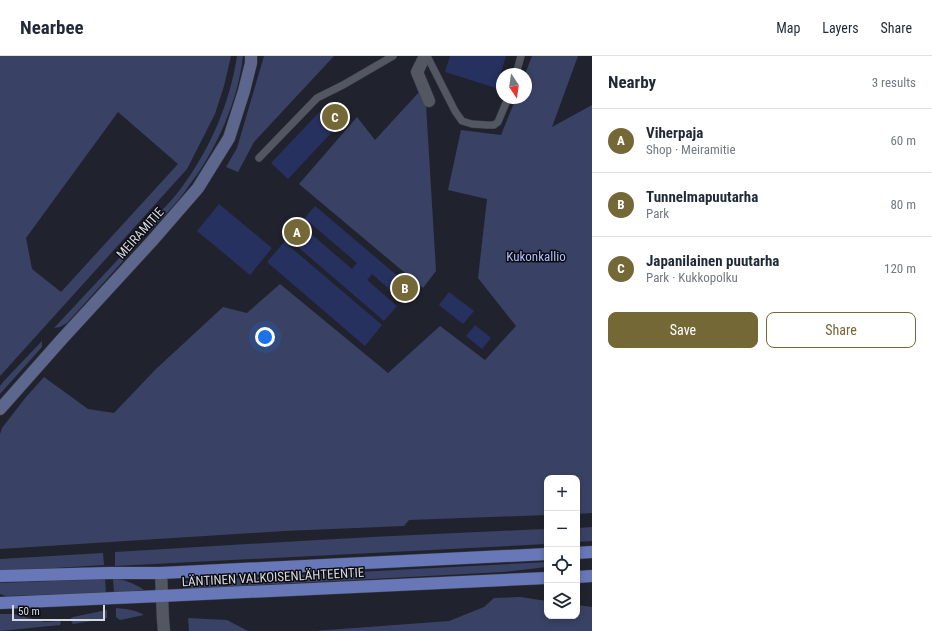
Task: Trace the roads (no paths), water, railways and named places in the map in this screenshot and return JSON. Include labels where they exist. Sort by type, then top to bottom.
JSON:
[{"type":"main road","name":"MEIRAMITIE","points":[[2,409],[62,339],[152,241],[198,188],[230,138],[244,91],[251,63],[251,56]]},
{"type":"main road","points":[[580,553],[592,552]]},
{"type":"main road","name":"LÄNTINEN VALKOISENLÄHTEENTIE","points":[[0,576],[161,573],[544,554]]},
{"type":"main road","points":[[580,577],[592,576]]},
{"type":"main road","name":"LÄNTINEN VALKOISENLÄHTEENTIE","points":[[0,603],[544,578]]},
{"type":"street","points":[[426,56],[417,72],[429,101]]},
{"type":"street","points":[[161,573],[164,631]]},
{"type":"lane","points":[[260,158],[317,98],[344,85],[393,56]]},
{"type":"lane","points":[[426,56],[455,111],[462,121],[487,126],[494,125],[498,122],[506,104]]},
{"type":"lane","points":[[518,68],[521,56]]},
{"type":"place","name":"Japanilainen puutarha","points":[[335,117]]},
{"type":"place","name":"Viherpaja","points":[[297,232]]},
{"type":"place","name":"Tunnelmapuutarha","points":[[405,288]]},
{"type":"park label","name":"Kukonkallio","points":[[536,256]]}]
